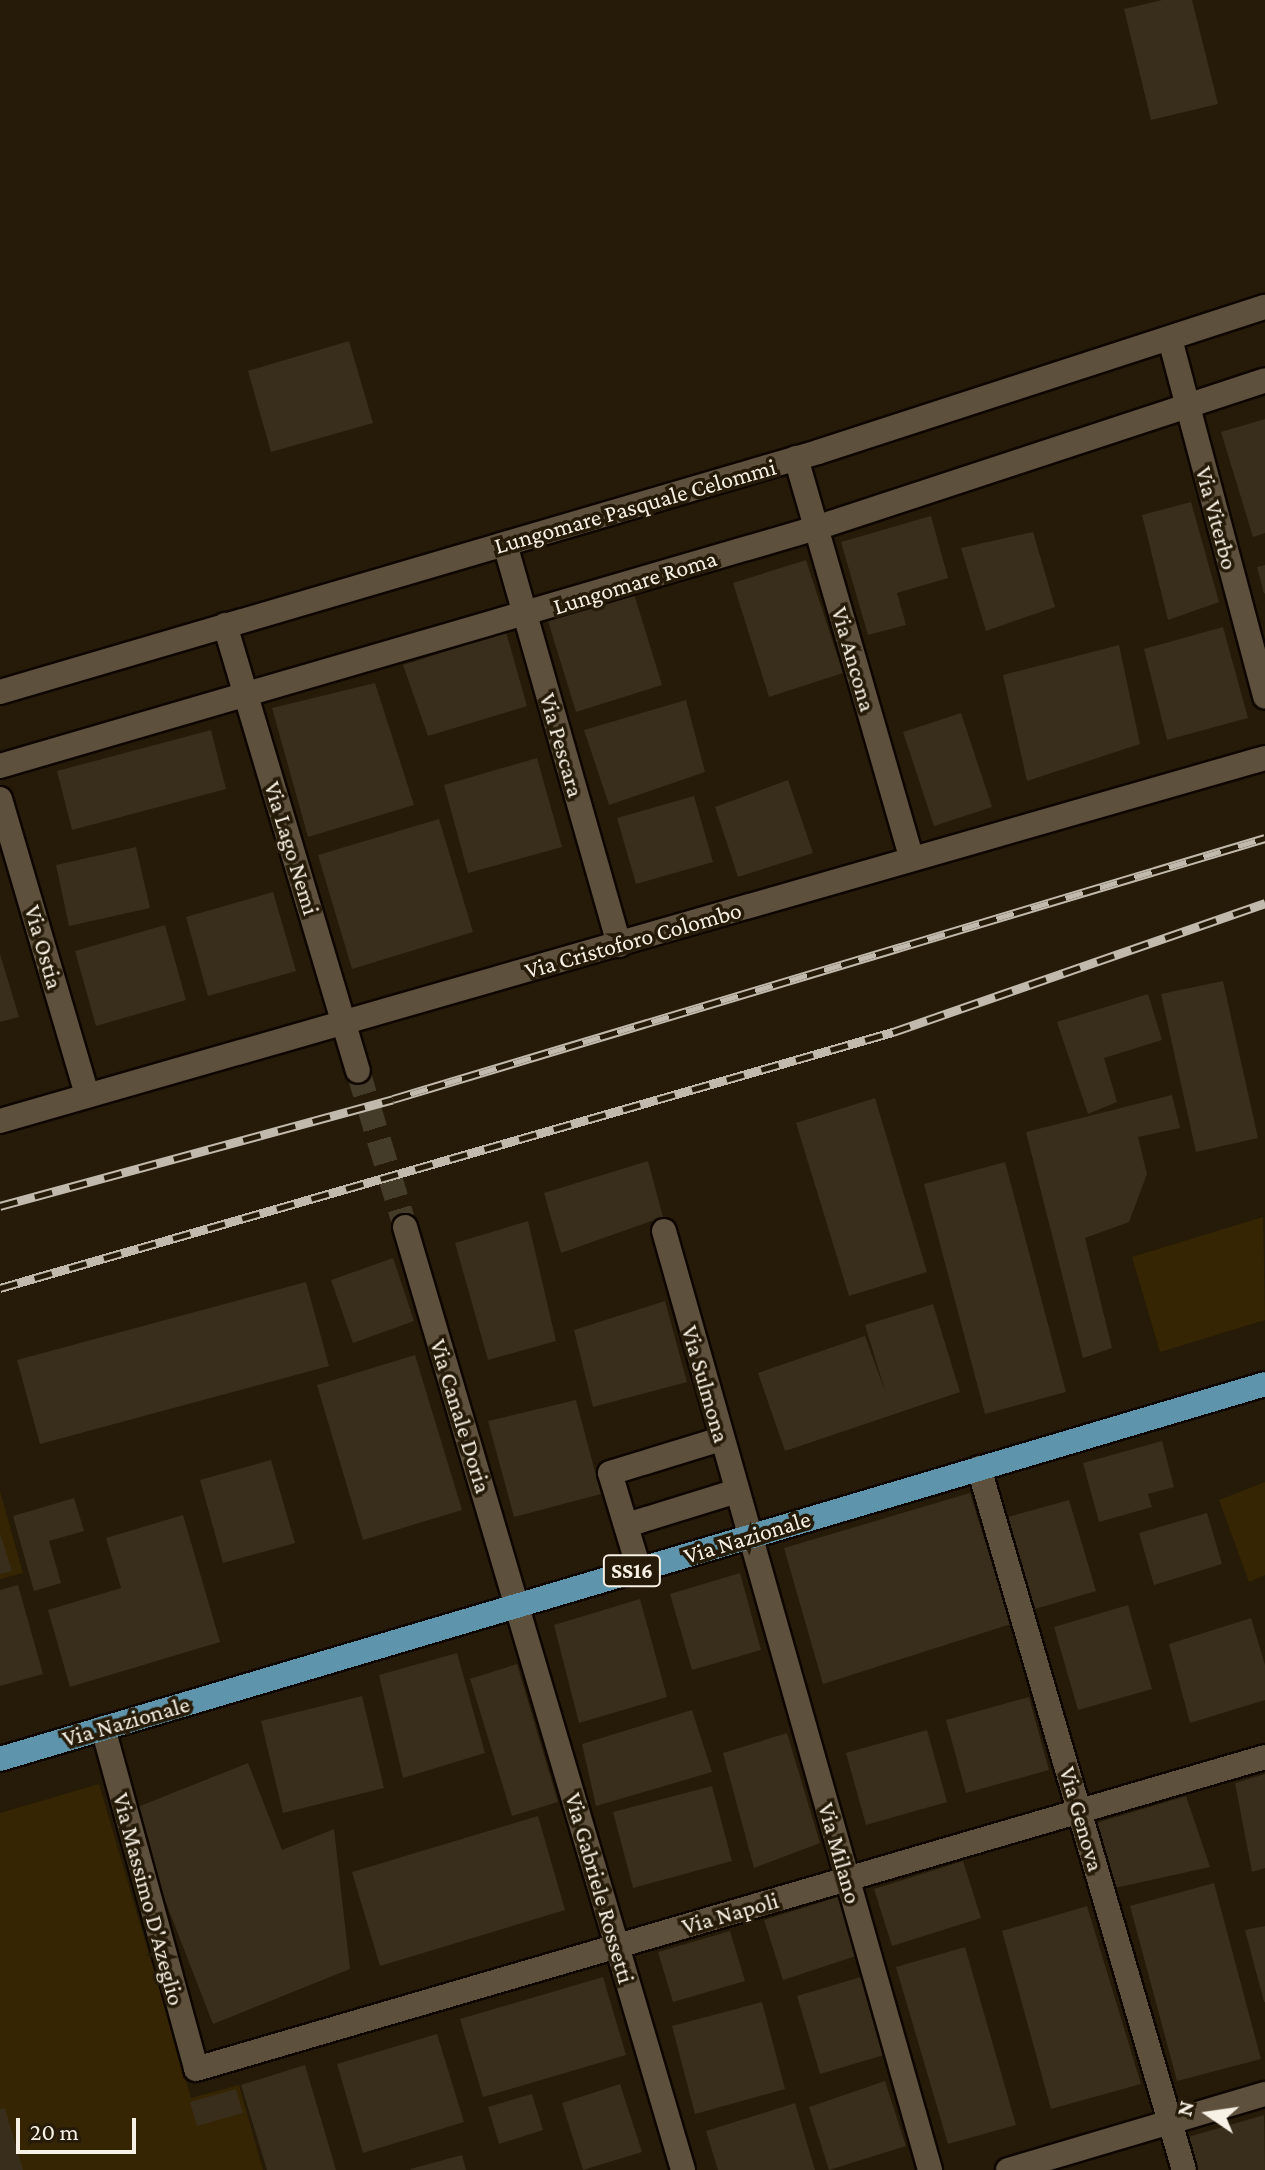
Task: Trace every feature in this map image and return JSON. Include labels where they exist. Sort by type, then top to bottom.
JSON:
[{"type":"main road","name":"Via Nazionale","points":[[0,1759],[1265,1384]]},
{"type":"street","name":"Lungomare Pasquale Celommi","points":[[0,692],[796,458],[1265,307]]},
{"type":"street","name":"Via Viterbo","points":[[1170,339],[1265,697]]},
{"type":"street","name":"Lungomare Roma","points":[[0,766],[816,528],[1265,380]]},
{"type":"street","name":"Via Ancona","points":[[796,458],[912,859]]},
{"type":"street","name":"Via Pescara","points":[[505,544],[619,945]]},
{"type":"street","name":"Via Lago Nemi","points":[[225,625],[358,1071]]},
{"type":"street","name":"Via Cristoforo Colombo","points":[[0,1121],[1265,758]]},
{"type":"street","name":"Via Ostia","points":[[0,799],[87,1095]]},
{"type":"street","name":"Via Canale Doria","points":[[405,1227],[518,1605]]},
{"type":"street","name":"Via Sulmona","points":[[664,1231],[749,1536]]},
{"type":"street","points":[[639,1569],[610,1473],[721,1439]]},
{"type":"street","name":"Via Genova","points":[[979,1468],[1184,2170]]},
{"type":"street","points":[[627,1525],[737,1491]]},
{"type":"street","name":"Via Milano","points":[[749,1536],[930,2170]]},
{"type":"street","name":"Via Gabriele Rossetti","points":[[518,1605],[683,2170]]},
{"type":"street","name":"Via Massimo D'Azeglio","points":[[103,1728],[196,2069]]},
{"type":"street","name":"Via Napoli","points":[[196,2069],[1265,1757]]},
{"type":"street","points":[[1008,2170],[1265,2094]]},
{"type":"shaded area","points":[[1263,1217],[1265,1320],[1160,1352],[1132,1257]]},
{"type":"shaded area","points":[[1265,1482],[1265,1575],[1249,1582],[1219,1500]]},
{"type":"shaded area","points":[[0,1491],[23,1573],[0,1579]]},
{"type":"shaded area","points":[[99,1784],[191,2098],[239,2085],[263,2170],[0,2170],[0,1813]]},
{"type":"building","points":[[1162,0],[1192,0],[1218,104],[1151,120],[1124,9]]},
{"type":"building","points":[[349,341],[373,423],[271,452],[248,371]]},
{"type":"building","points":[[1265,419],[1265,533],[1253,537],[1221,432]]},
{"type":"building","points":[[1191,502],[1219,602],[1168,620],[1142,515]]},
{"type":"building","points":[[931,516],[948,578],[897,593],[906,625],[868,635],[841,542]]},
{"type":"building","points":[[1033,532],[1055,607],[986,631],[961,548]]},
{"type":"building","points":[[806,560],[843,673],[769,697],[733,583]]},
{"type":"building","points":[[1265,565],[1265,593],[1264,594],[1257,567]]},
{"type":"building","points":[[634,594],[662,685],[576,712],[548,621]]},
{"type":"building","points":[[1223,627],[1248,718],[1167,740],[1144,649]]},
{"type":"building","points":[[506,632],[527,706],[428,736],[403,665]]},
{"type":"building","points":[[1119,645],[1140,744],[1027,781],[1003,675]]},
{"type":"building","points":[[375,683],[414,805],[308,837],[272,708]]},
{"type":"building","points":[[686,700],[705,772],[609,805],[584,730]]},
{"type":"building","points":[[961,713],[992,807],[934,826],[903,732]]},
{"type":"building","points":[[211,730],[226,789],[72,830],[57,771]]},
{"type":"building","points":[[537,758],[562,847],[468,873],[444,785]]},
{"type":"building","points":[[788,780],[813,853],[738,877],[715,807]]},
{"type":"building","points":[[694,796],[713,862],[636,884],[617,818]]},
{"type":"building","points":[[439,819],[473,932],[352,969],[318,855]]},
{"type":"building","points":[[136,847],[150,908],[69,926],[56,865]]},
{"type":"building","points":[[273,892],[296,971],[208,996],[186,917]]},
{"type":"building","points":[[165,925],[186,1000],[96,1026],[75,951]]},
{"type":"building","points":[[0,954],[19,1017],[0,1022]]},
{"type":"building","points":[[1223,981],[1258,1138],[1196,1152],[1161,994]]},
{"type":"building","points":[[1148,994],[1162,1040],[1104,1058],[1117,1102],[1088,1114],[1057,1022]]},
{"type":"building","points":[[1172,1095],[1180,1128],[1138,1137],[1147,1174],[1129,1222],[1085,1238],[1112,1348],[1083,1358],[1026,1132]]},
{"type":"building","points":[[875,1098],[927,1272],[849,1296],[796,1123]]},
{"type":"building","points":[[648,1161],[663,1217],[561,1253],[544,1193]]},
{"type":"building","points":[[1005,1162],[1066,1392],[985,1414],[924,1184]]},
{"type":"building","points":[[528,1221],[556,1341],[488,1360],[455,1243]]},
{"type":"building","points":[[393,1258],[414,1321],[353,1343],[331,1280]]},
{"type":"building","points":[[306,1282],[329,1366],[40,1444],[17,1360]]},
{"type":"building","points":[[665,1301],[687,1382],[593,1407],[574,1330]]},
{"type":"building","points":[[933,1304],[960,1392],[785,1451],[758,1373],[865,1336],[886,1394],[865,1325]]},
{"type":"building","points":[[415,1355],[462,1510],[363,1540],[317,1385]]},
{"type":"building","points":[[576,1400],[601,1494],[514,1517],[488,1421]]},
{"type":"building","points":[[1162,1441],[1174,1487],[1148,1494],[1152,1507],[1099,1522],[1083,1463]]},
{"type":"building","points":[[271,1460],[295,1543],[223,1563],[200,1480]]},
{"type":"building","points":[[970,1493],[1011,1624],[823,1684],[784,1548]]},
{"type":"building","points":[[74,1498],[84,1531],[49,1541],[61,1583],[34,1591],[13,1516]]},
{"type":"building","points":[[1069,1500],[1096,1591],[1035,1609],[1008,1517]]},
{"type":"building","points":[[1207,1513],[1222,1564],[1154,1585],[1139,1533]]},
{"type":"building","points":[[183,1515],[220,1642],[70,1687],[48,1610],[121,1588],[106,1538]]},
{"type":"building","points":[[0,1533],[12,1571],[0,1574]]},
{"type":"building","points":[[740,1573],[761,1650],[692,1670],[670,1594]]},
{"type":"building","points":[[18,1585],[43,1674],[0,1686],[0,1590]]},
{"type":"building","points":[[640,1599],[667,1697],[579,1723],[554,1625]]},
{"type":"building","points":[[1128,1605],[1152,1689],[1078,1710],[1054,1627]]},
{"type":"building","points":[[1251,1618],[1265,1665],[1265,1700],[1190,1723],[1169,1644]]},
{"type":"building","points":[[457,1653],[485,1753],[403,1778],[379,1675]]},
{"type":"building","points":[[517,1664],[558,1802],[512,1816],[470,1679]]},
{"type":"building","points":[[362,1696],[384,1788],[283,1813],[261,1721]]},
{"type":"building","points":[[1029,1697],[1049,1770],[966,1793],[946,1720]]},
{"type":"building","points":[[692,1710],[712,1772],[596,1806],[582,1744]]},
{"type":"building","points":[[927,1730],[947,1802],[866,1825],[846,1753]]},
{"type":"building","points":[[787,1733],[820,1843],[754,1868],[723,1753]]},
{"type":"building","points":[[248,1763],[282,1850],[334,1829],[350,1969],[213,2024],[130,1810]]},
{"type":"building","points":[[1265,1774],[1265,1868],[1252,1872],[1235,1783]]},
{"type":"building","points":[[712,1786],[732,1861],[633,1888],[613,1812]]},
{"type":"building","points":[[1186,1796],[1210,1867],[1115,1888],[1096,1823]]},
{"type":"building","points":[[538,1816],[565,1910],[380,1966],[352,1872]]},
{"type":"building","points":[[963,1861],[981,1918],[892,1946],[874,1889]]},
{"type":"building","points":[[1214,1883],[1261,2059],[1177,2081],[1130,1906]]},
{"type":"building","points":[[838,1897],[856,1956],[783,1980],[764,1920]]},
{"type":"building","points":[[1087,1906],[1141,2084],[1051,2109],[1002,1931]]},
{"type":"building","points":[[1265,1926],[1265,2002],[1264,2002],[1245,1930]]},
{"type":"building","points":[[730,1931],[745,1981],[673,2002],[658,1952]]},
{"type":"building","points":[[965,1947],[1016,2125],[948,2144],[896,1967]]},
{"type":"building","points":[[603,1977],[626,2055],[483,2097],[460,2019]]},
{"type":"building","points":[[861,1977],[884,2055],[820,2074],[797,1996]]},
{"type":"building","points":[[762,2002],[785,2089],[695,2114],[672,2026]]},
{"type":"building","points":[[437,2034],[464,2122],[363,2153],[337,2064]]},
{"type":"building","points":[[305,2065],[336,2170],[267,2170],[241,2085]]},
{"type":"building","points":[[885,2081],[906,2146],[829,2170],[809,2107]]},
{"type":"building","points":[[620,2084],[642,2152],[583,2170],[562,2103]]},
{"type":"building","points":[[236,2089],[243,2113],[197,2126],[190,2102]]},
{"type":"building","points":[[532,2094],[543,2130],[499,2144],[488,2107]]},
{"type":"building","points":[[795,2103],[815,2170],[718,2170],[706,2131]]},
{"type":"building","points":[[5,2108],[23,2170],[0,2170],[0,2109]]},
{"type":"building","points":[[1264,2115],[1265,2170],[1197,2170],[1188,2137]]},
{"type":"building","points":[[462,2155],[466,2170],[410,2169]]},
{"type":"tunnel","points":[[358,1071],[405,1227]]},
{"type":"railway","points":[[0,1206],[393,1099],[1265,838]]},
{"type":"railway","points":[[0,1288],[893,1032],[1265,903]]}]
